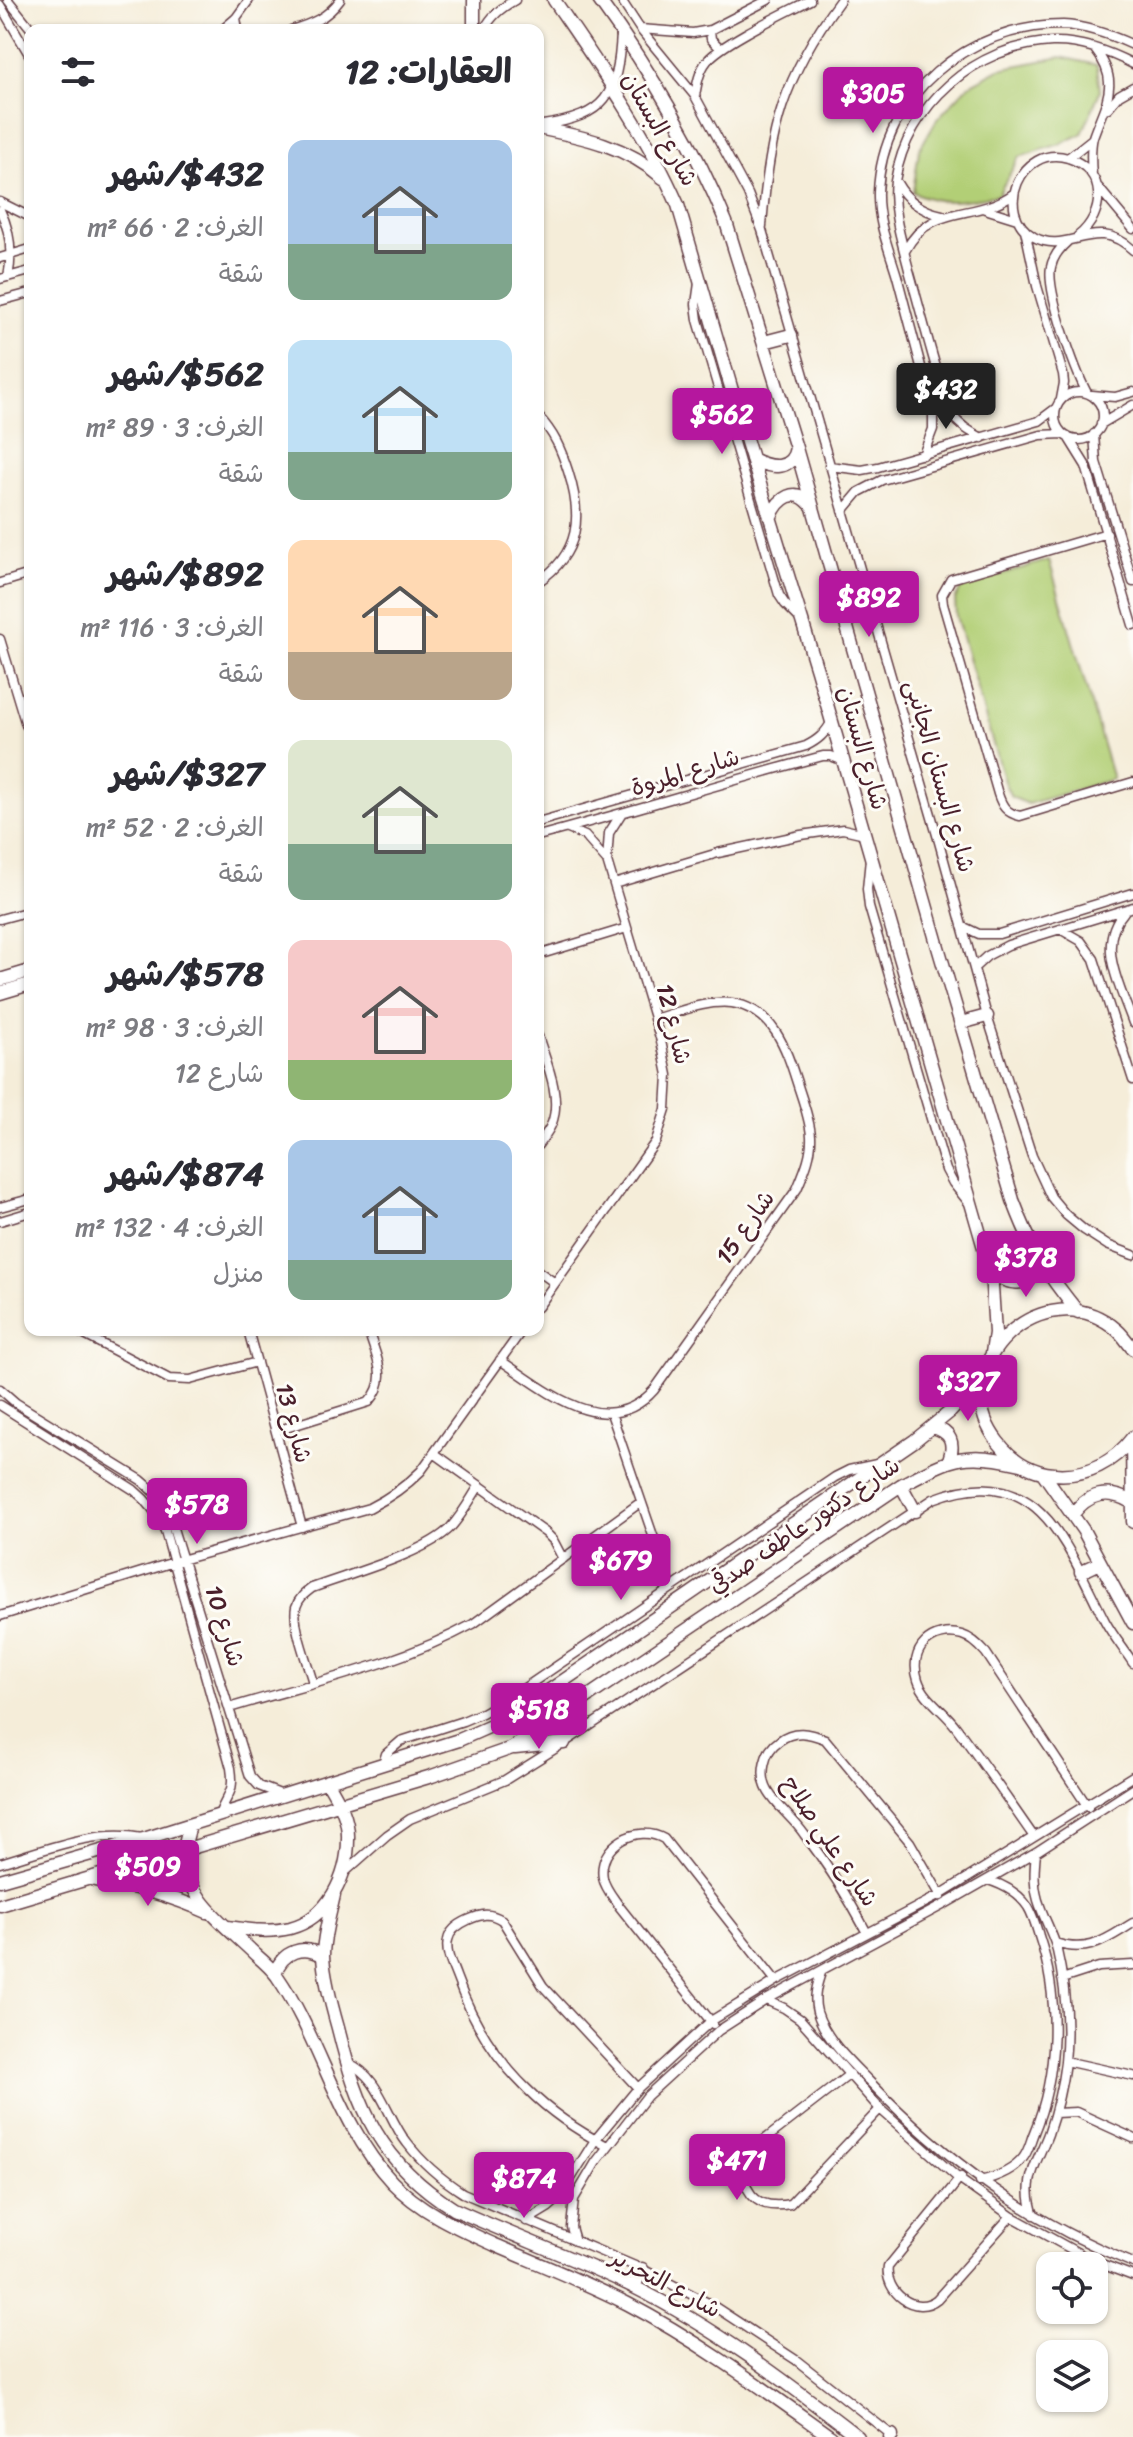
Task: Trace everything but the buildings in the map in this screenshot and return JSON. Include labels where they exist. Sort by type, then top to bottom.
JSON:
[{"type":"street","points":[[8,0],[27,24]]},
{"type":"street","points":[[229,24],[249,0]]},
{"type":"street","points":[[308,24],[317,21],[340,0]]},
{"type":"street","points":[[474,0],[474,24]]},
{"type":"street","points":[[488,24],[496,13],[515,0]]},
{"type":"street","name":"شارع البستان","points":[[554,0],[612,86],[670,184],[678,205],[844,761],[991,1272],[995,1333],[992,1353]]},
{"type":"street","name":"شارع البستان","points":[[599,0],[678,123],[714,191],[738,257],[796,448],[1013,1200],[1039,1261],[1078,1312]]},
{"type":"street","name":"شارع البستان الجانبى","points":[[621,0],[640,29],[695,96],[748,194],[762,230],[987,1016],[1041,1179],[1066,1215],[1084,1230],[1107,1245],[1133,1255]]},
{"type":"street","points":[[640,29],[693,33],[710,30],[768,0]]},
{"type":"street","points":[[695,96],[698,80],[707,62],[721,49],[810,0]]},
{"type":"street","points":[[762,230],[774,131],[789,84],[811,41],[840,0]]},
{"type":"street","points":[[0,5],[24,46]]},
{"type":"street","points":[[236,18],[237,24]]},
{"type":"street","points":[[923,455],[933,429],[933,412],[879,207],[881,165],[901,113],[916,90],[945,64],[983,41],[1010,32],[1063,25],[1089,29],[1133,45]]},
{"type":"street","points":[[544,126],[587,115],[599,107],[616,77],[621,30]]},
{"type":"street","points":[[710,30],[714,43],[721,49]]},
{"type":"street","points":[[982,438],[958,422],[949,408],[904,251],[897,217],[895,180],[906,145],[919,119],[940,92],[971,67],[996,55],[1027,45],[1072,43],[1117,55],[1133,64]]},
{"type":"street","points":[[1092,176],[1093,138],[1105,112],[1110,90],[1102,57],[1094,48]]},
{"type":"street","points":[[1105,112],[1119,95],[1133,87]]},
{"type":"street","points":[[544,128],[616,147],[644,163],[670,184]]},
{"type":"street","points":[[889,138],[906,145]]},
{"type":"street","points":[[1068,158],[1093,138]]},
{"type":"street","points":[[1078,236],[1094,219],[1099,197],[1092,176],[1068,158],[1052,157],[1032,164],[1017,181],[1013,194],[1017,219],[1024,229],[1045,241],[1057,242],[1094,234],[1110,236],[1125,242],[1133,250]]},
{"type":"street","points":[[895,180],[918,207],[943,216]]},
{"type":"street","points":[[1096,185],[1133,229]]},
{"type":"street","points":[[904,251],[920,230],[943,216],[984,209],[1013,194]]},
{"type":"street","points":[[0,202],[24,214]]},
{"type":"street","points":[[984,209],[1017,219]]},
{"type":"street","points":[[0,210],[8,229],[11,255],[4,278]]},
{"type":"street","points":[[829,466],[862,470],[923,455],[1037,422],[1055,409],[1063,391],[1063,374],[1024,229]]},
{"type":"street","points":[[1068,240],[1051,268],[1052,290],[1077,371],[1102,408],[1101,424]]},
{"type":"street","points":[[0,258],[24,251]]},
{"type":"street","points":[[4,278],[24,273]]},
{"type":"street","points":[[701,279],[697,287],[698,320],[779,595],[802,620]]},
{"type":"street","points":[[902,293],[915,290]]},
{"type":"street","points":[[0,301],[24,295]]},
{"type":"street","points":[[764,342],[791,335]]},
{"type":"street","points":[[1061,399],[1070,393],[1115,397],[1133,392]]},
{"type":"street","points":[[843,511],[870,485],[1041,435],[1066,436],[1077,440],[1094,434],[1101,424],[1133,405]]},
{"type":"street","points":[[933,412],[944,415],[949,408]]},
{"type":"street","points":[[1055,409],[1056,425],[1084,462],[1133,625]]},
{"type":"street","points":[[544,422],[559,443],[576,498],[577,522],[571,545],[558,566],[544,577]]},
{"type":"street","points":[[1037,422],[1041,435]]},
{"type":"street","points":[[1094,434],[1095,459],[1133,582]]},
{"type":"street","points":[[752,459],[766,467],[776,467],[787,464],[794,457],[796,448]]},
{"type":"street","points":[[1084,462],[1095,459]]},
{"type":"street","points":[[862,470],[862,480],[870,485]]},
{"type":"street","points":[[771,516],[784,496],[796,494],[805,498],[812,507]]},
{"type":"street","points":[[1107,533],[951,579],[942,595],[998,794],[1005,809],[1020,816],[1133,782]]},
{"type":"street","points":[[0,583],[24,576]]},
{"type":"street","points":[[0,639],[24,718]]},
{"type":"street","name":"شارع المروة","points":[[544,820],[806,746],[827,731],[832,721]]},
{"type":"street","name":"شارع المروة","points":[[544,834],[725,781],[823,756],[844,761]]},
{"type":"street","name":"شارع 12","points":[[544,1299],[656,1141],[666,1109],[668,1075],[607,861],[609,833],[621,814]]},
{"type":"street","name":"شارع 12","points":[[567,828],[585,836],[607,861]]},
{"type":"street","points":[[614,884],[718,853],[801,835],[843,829],[865,834]]},
{"type":"street","points":[[962,926],[985,935],[1008,931],[1133,893]]},
{"type":"street","points":[[974,968],[994,952],[1012,944],[1130,908]]},
{"type":"street","points":[[1130,908],[1113,927],[1100,950],[1133,1080]]},
{"type":"street","points":[[0,919],[24,913]]},
{"type":"street","points":[[544,953],[627,928]]},
{"type":"street","points":[[1060,929],[1100,950],[1133,1023]]},
{"type":"street","points":[[1008,931],[1012,944]]},
{"type":"street","points":[[0,980],[24,973]]},
{"type":"street","points":[[0,993],[24,986]]},
{"type":"street","name":"شارع 15","points":[[611,1413],[631,1408],[654,1390],[797,1189],[810,1151],[811,1137],[805,1110],[785,1045],[773,1025],[755,1011],[733,1003],[710,1003],[654,1019]]},
{"type":"street","points":[[961,1023],[987,1016]]},
{"type":"street","points":[[544,1057],[554,1092],[555,1109],[544,1136]]},
{"type":"street","points":[[0,1207],[24,1201]]},
{"type":"street","points":[[0,1221],[24,1214]]},
{"type":"street","points":[[991,1272],[1000,1279],[1017,1283],[1033,1275],[1039,1261]]},
{"type":"street","points":[[544,1275],[555,1283]]},
{"type":"street","points":[[1132,1438],[1115,1457],[1093,1470],[1068,1475],[1043,1473],[1021,1464],[1005,1451],[988,1425],[981,1396],[983,1375],[992,1353],[1007,1333],[1028,1319],[1052,1312],[1078,1312],[1098,1318],[1117,1330],[1133,1349]]},
{"type":"street","points":[[1117,1330],[1133,1326]]},
{"type":"street","points":[[87,1336],[169,1379],[190,1380],[257,1362]]},
{"type":"street","name":"شارع 13","points":[[250,1336],[302,1527]]},
{"type":"street","points":[[276,1431],[369,1402],[381,1380],[370,1336]]},
{"type":"street","points":[[0,1616],[174,1562],[369,1508],[386,1500],[421,1471],[518,1336]]},
{"type":"street","points":[[500,1360],[565,1403],[591,1412],[611,1413],[671,1588]]},
{"type":"street","name":"شارع دكتور عاطف صدقي","points":[[0,1880],[190,1825],[459,1740],[493,1725],[525,1707],[933,1427],[983,1375]]},
{"type":"street","name":"شارع 10","points":[[0,1389],[16,1403],[141,1480],[156,1493],[167,1509],[184,1560],[250,1776],[259,1786],[284,1795]]},
{"type":"street","name":"شارع 10","points":[[0,1405],[134,1490],[148,1501],[158,1515],[231,1768],[233,1782],[230,1796],[219,1815]]},
{"type":"street","points":[[933,1427],[944,1430],[951,1438],[953,1449],[949,1460]]},
{"type":"street","points":[[1132,1438],[1133,1522]]},
{"type":"street","points":[[434,1453],[546,1533],[563,1559]]},
{"type":"street","name":"شارع دكتور عاطف صدقي","points":[[0,1905],[340,1804],[512,1748],[901,1485],[949,1460],[987,1456],[1021,1464]]},
{"type":"street","points":[[383,1764],[386,1754],[401,1741],[463,1721],[500,1704],[835,1477],[849,1470],[881,1463]]},
{"type":"street","points":[[1043,1473],[1073,1514],[1133,1623]]},
{"type":"street","points":[[901,1485],[915,1511]]},
{"type":"street","points":[[313,1683],[297,1625],[295,1610],[300,1597],[312,1588],[435,1540],[451,1527],[479,1486]]},
{"type":"street","points":[[341,1876],[410,1819],[505,1780],[933,1499],[952,1492],[983,1489],[1013,1495],[1048,1518],[1061,1534],[1108,1626],[1133,1663]]},
{"type":"street","points":[[1073,1514],[1080,1505],[1099,1494],[1110,1494],[1131,1502]]},
{"type":"street","points":[[229,1708],[392,1659],[451,1636],[473,1624],[641,1502]]},
{"type":"street","points":[[1081,1572],[1100,1563]]},
{"type":"street","points":[[1034,1837],[954,1724],[924,1693],[918,1681],[917,1657],[921,1645],[933,1637],[948,1634],[977,1642],[1093,1815]]},
{"type":"street","name":"شارع علي صلاح","points":[[867,1933],[843,1886],[802,1830],[768,1792],[764,1765],[769,1752],[778,1741],[793,1733],[810,1733],[825,1739],[910,1842],[945,1904]]},
{"type":"street","points":[[512,1748],[564,1743]]},
{"type":"street","points":[[526,2221],[539,2215],[558,2199],[595,2140],[638,2088],[711,2021],[776,1981],[940,1895],[1133,1776]]},
{"type":"street","name":"شارع التحرير","points":[[327,1781],[340,1804],[348,1839],[323,1956],[346,2063],[356,2093],[382,2144],[414,2181],[433,2196],[476,2219],[634,2287],[723,2338],[858,2437]]},
{"type":"street","points":[[575,2241],[571,2227],[574,2199],[607,2146],[647,2096],[718,2031],[766,2000],[988,1880],[1133,1789]]},
{"type":"street","points":[[190,1825],[184,1851],[185,1869],[191,1887],[214,1915]]},
{"type":"street","points":[[718,2031],[605,1886],[603,1870],[606,1857],[624,1837],[647,1832],[664,1839],[776,1981]]},
{"type":"street","points":[[0,1863],[86,1838],[106,1835],[147,1838]]},
{"type":"street","points":[[1034,2216],[1028,2189],[1030,2175],[1055,2113],[1065,2061],[1067,2022],[1055,1943],[1035,1887],[1036,1852]]},
{"type":"street","points":[[87,1879],[160,1893],[214,1915]]},
{"type":"street","points":[[980,2181],[1005,2173],[1025,2156],[1047,2090],[1054,2020],[1048,1971],[1028,1907],[1004,1885],[988,1880]]},
{"type":"street","points":[[228,1927],[265,1932],[293,1927],[319,1914],[334,1895]]},
{"type":"street","points":[[607,2146],[544,2105],[507,2067],[489,2043],[467,2005],[447,1950],[452,1931],[459,1923],[483,1913],[502,1920],[543,1986],[638,2088]]},
{"type":"street","name":"شارع التحرير","points":[[214,1915],[275,1973],[299,2013],[329,2082],[367,2150],[408,2197],[452,2225],[627,2303],[713,2352],[831,2437]]},
{"type":"street","points":[[1055,1943],[1082,1948],[1096,1945],[1133,1923]]},
{"type":"street","points":[[275,1973],[290,1952],[307,1949],[323,1956]]},
{"type":"street","points":[[1062,1979],[1099,1967],[1133,1965]]},
{"type":"street","points":[[822,1970],[816,1988],[816,2008],[822,2026],[856,2068],[920,2132],[980,2181],[1034,2216],[1101,2251],[1133,2263]]},
{"type":"street","points":[[766,2000],[800,2019],[880,2109],[959,2179],[1011,2216],[1091,2260],[1133,2276]]},
{"type":"street","points":[[1054,2020],[1067,2022]]},
{"type":"street","points":[[1065,2061],[1133,2076]]},
{"type":"street","points":[[346,2063],[366,2074],[404,2140],[431,2170],[463,2193],[642,2269],[712,2305],[796,2360],[892,2436]]},
{"type":"street","points":[[856,2068],[746,2154],[743,2171],[746,2187],[757,2201],[773,2207],[790,2204],[880,2109]]},
{"type":"street","points":[[1055,2113],[1076,2112],[1133,2138]]},
{"type":"street","points":[[966,2170],[888,2267],[888,2281],[912,2305],[930,2305],[1011,2216]]},
{"type":"street","points":[[634,2287],[642,2269]]},
{"type":"street","points":[[713,2352],[723,2338]]},
{"type":"green space","points":[[1061,57],[1097,65],[1100,91],[1082,134],[1019,157],[998,195],[945,201],[913,192],[919,150],[937,119],[969,85],[999,69]]},
{"type":"green space","points":[[1049,560],[1113,779],[1028,804],[1011,797],[1004,782],[956,616],[955,600],[962,586]]}]
